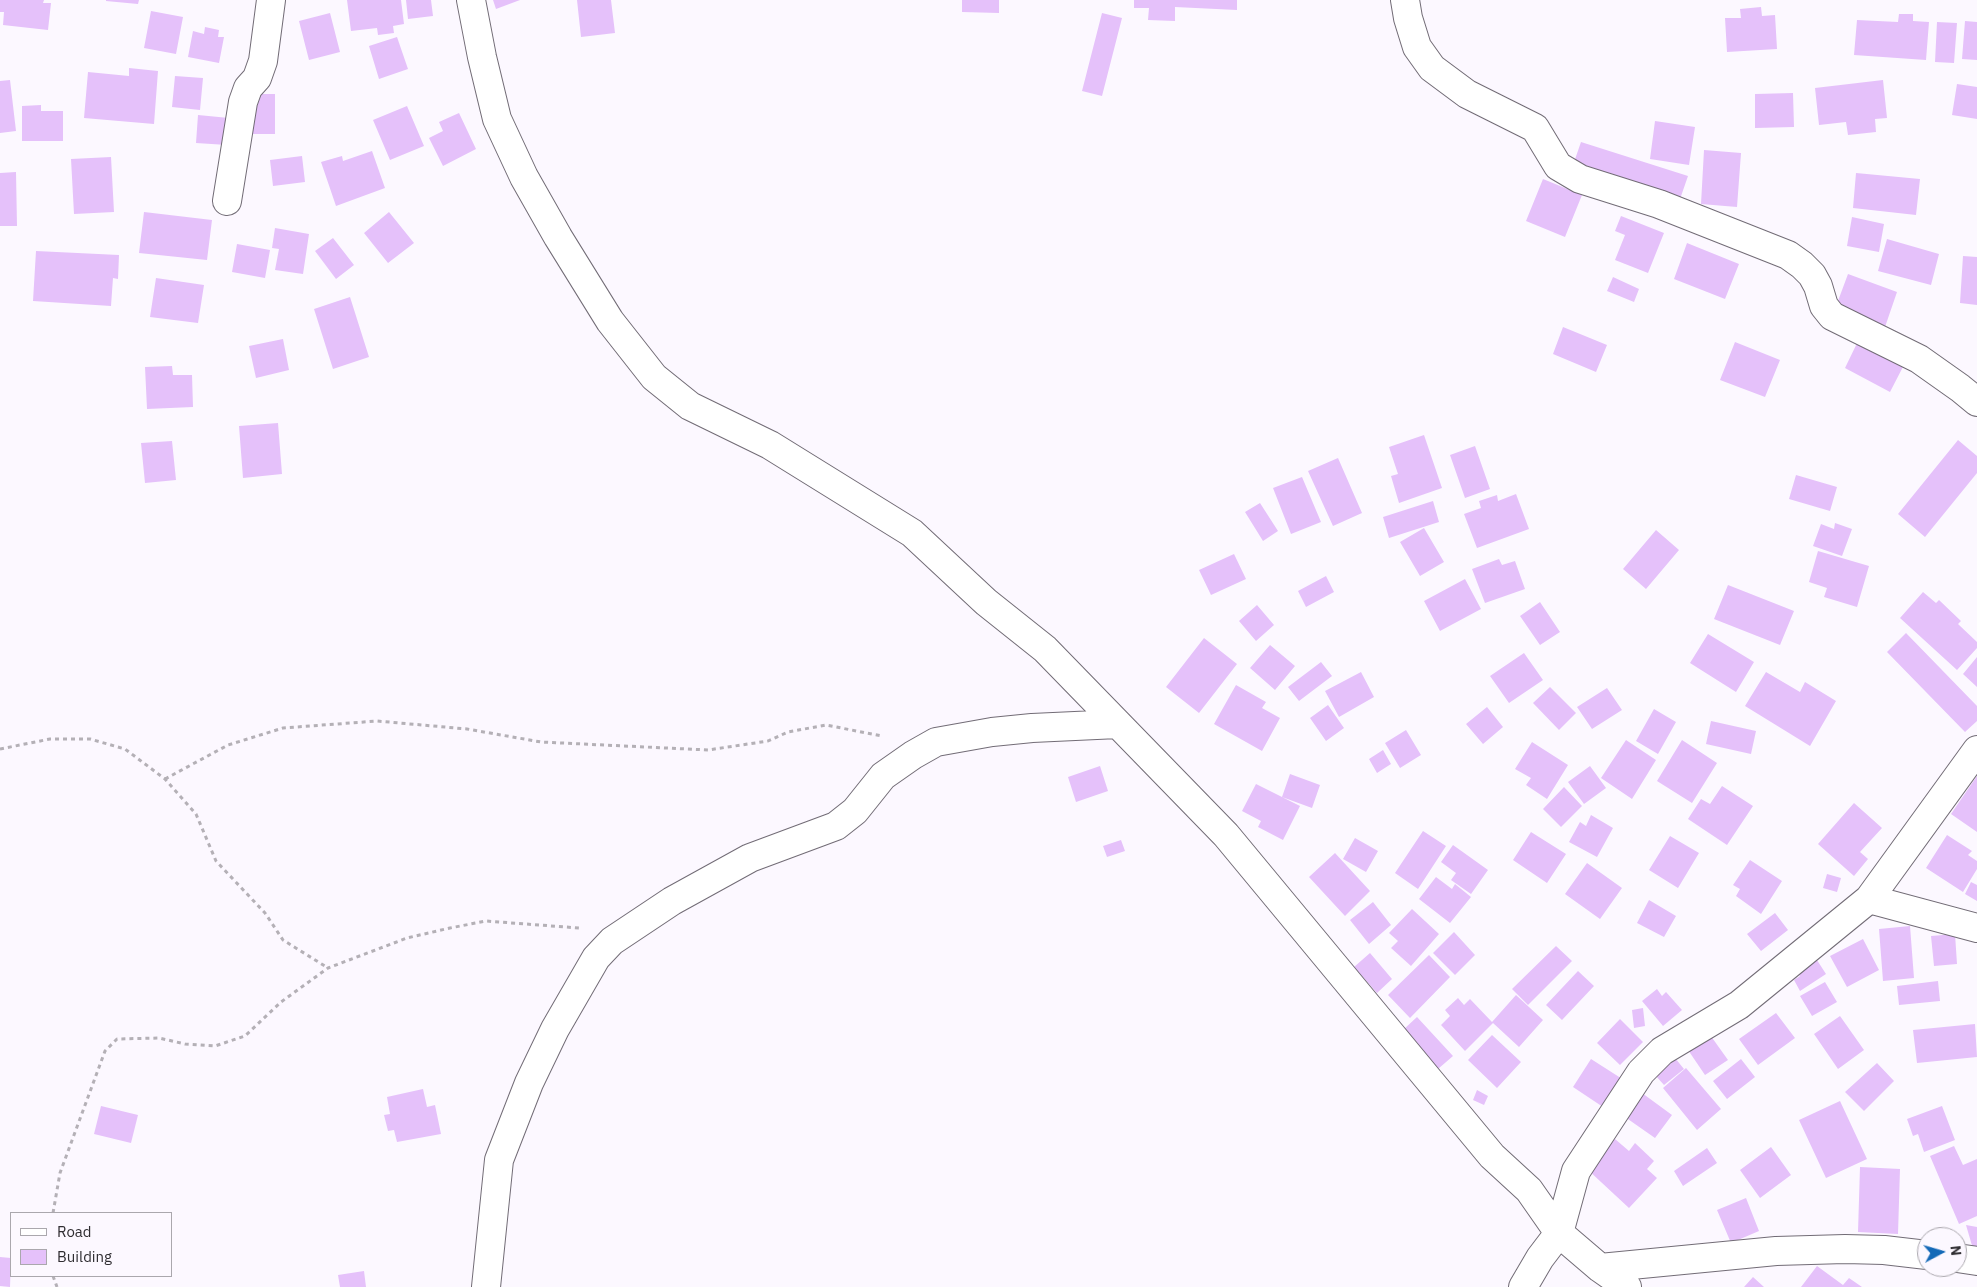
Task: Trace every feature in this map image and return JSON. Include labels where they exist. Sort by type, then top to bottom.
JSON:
[{"type":"street","points":[[227,201],[243,102],[248,88],[257,78],[263,61],[271,0]]},
{"type":"street","points":[[471,0],[497,119],[524,177],[558,237],[610,321],[654,376],[690,406],[770,445],[912,533],[986,602],[1045,649],[1226,835],[1492,1156],[1529,1190],[1559,1233],[1600,1268],[1628,1287]]},
{"type":"street","points":[[1405,0],[1408,18],[1417,47],[1432,68],[1467,94],[1534,128],[1558,166],[1580,179],[1659,204],[1788,255],[1802,265],[1812,276],[1818,286],[1824,306],[1832,316],[1919,359],[1977,402]]},
{"type":"street","points":[[486,1287],[499,1160],[529,1083],[555,1029],[596,958],[612,941],[672,901],[750,858],[836,826],[855,811],[883,776],[936,742],[992,732],[1032,728],[1118,724]]},
{"type":"street","points":[[1523,1287],[1540,1258],[1559,1233],[1576,1171],[1641,1072],[1662,1051],[1739,1005],[1869,899],[1977,750]]},
{"type":"street","points":[[1869,899],[1977,928]]},
{"type":"street","points":[[1600,1268],[1776,1251],[1855,1250],[1917,1254]]},
{"type":"path","points":[[165,779],[228,745],[283,728],[378,721],[467,729],[541,742],[708,750],[768,741],[788,732],[826,725],[887,737]]},
{"type":"path","points":[[0,749],[50,739],[90,739],[125,749],[165,779],[196,814],[216,861],[265,913],[283,940],[328,968]]},
{"type":"path","points":[[53,1212],[60,1173],[105,1051],[117,1039],[159,1038],[184,1044],[215,1046],[244,1036],[281,1002],[328,968],[407,938],[450,928],[486,921],[581,928],[612,941]]},
{"type":"building","points":[[0,0],[44,0],[43,3],[51,3],[48,30],[3,25],[4,12],[0,12]]},
{"type":"building","points":[[106,0],[139,0],[138,4]]},
{"type":"building","points":[[347,0],[401,0],[404,24],[393,26],[394,33],[378,35],[377,28],[351,31]]},
{"type":"building","points":[[406,0],[431,0],[433,16],[408,19]]},
{"type":"building","points":[[493,0],[520,0],[496,9]]},
{"type":"building","points":[[577,0],[611,0],[615,33],[581,37]]},
{"type":"building","points":[[962,0],[999,0],[999,13],[962,12]]},
{"type":"building","points":[[1134,0],[1237,0],[1237,10],[1175,7],[1175,21],[1148,20],[1149,8],[1134,8]]},
{"type":"building","points":[[1761,7],[1762,16],[1775,15],[1777,49],[1727,52],[1725,18],[1741,18],[1740,9]]},
{"type":"building","points":[[151,11],[183,17],[176,54],[144,48]]},
{"type":"building","points":[[330,13],[340,52],[309,60],[299,21]]},
{"type":"building","points":[[1102,13],[1122,18],[1102,96],[1082,91]]},
{"type":"building","points":[[1899,14],[1913,14],[1913,21],[1929,22],[1926,60],[1854,55],[1857,20],[1898,22]]},
{"type":"building","points":[[1965,21],[1977,22],[1977,60],[1962,59]]},
{"type":"building","points":[[1937,22],[1957,23],[1954,63],[1935,62]]},
{"type":"building","points":[[205,27],[219,30],[218,37],[224,37],[219,63],[188,57],[193,31],[204,34]]},
{"type":"building","points":[[397,37],[408,69],[379,79],[369,46]]},
{"type":"building","points":[[129,68],[158,71],[154,124],[84,118],[88,72],[129,76]]},
{"type":"building","points":[[175,76],[203,78],[200,110],[172,107]]},
{"type":"building","points":[[10,80],[16,131],[0,133],[0,81]]},
{"type":"building","points":[[1883,80],[1887,118],[1875,119],[1876,132],[1848,135],[1846,122],[1819,125],[1815,88]]},
{"type":"building","points":[[1957,84],[1977,87],[1977,119],[1952,115]]},
{"type":"building","points":[[1793,93],[1794,127],[1755,128],[1755,94]]},
{"type":"building","points":[[250,94],[275,94],[275,134],[250,134]]},
{"type":"building","points":[[41,105],[41,111],[63,111],[63,141],[22,141],[22,106]]},
{"type":"building","points":[[407,106],[424,146],[390,160],[373,120]]},
{"type":"building","points":[[459,113],[476,149],[443,166],[429,138],[443,131],[439,122]]},
{"type":"building","points":[[198,115],[229,118],[227,145],[196,143]]},
{"type":"building","points":[[1655,121],[1695,127],[1689,165],[1650,159]]},
{"type":"building","points":[[1581,142],[1688,176],[1679,202],[1572,168]]},
{"type":"building","points":[[1704,150],[1741,153],[1737,207],[1701,204]]},
{"type":"building","points":[[372,151],[385,188],[336,206],[321,162],[342,156],[343,161]]},
{"type":"building","points":[[302,156],[305,182],[273,186],[270,160]]},
{"type":"building","points":[[111,157],[114,212],[74,214],[71,159]]},
{"type":"building","points":[[16,172],[17,226],[0,226],[0,173]]},
{"type":"building","points":[[1856,173],[1920,179],[1916,215],[1853,208]]},
{"type":"building","points":[[1543,179],[1582,195],[1565,237],[1526,221]]},
{"type":"building","points":[[144,212],[212,220],[207,260],[139,253]]},
{"type":"building","points":[[389,212],[414,243],[388,263],[364,233]]},
{"type":"building","points":[[1621,216],[1664,233],[1648,273],[1615,260],[1625,235],[1615,231]]},
{"type":"building","points":[[1852,217],[1884,224],[1879,252],[1847,246]]},
{"type":"building","points":[[275,228],[309,234],[303,274],[275,270],[279,249],[272,248]]},
{"type":"building","points":[[333,238],[354,265],[336,279],[315,251]]},
{"type":"building","points":[[1887,239],[1939,254],[1931,285],[1878,271]]},
{"type":"building","points":[[1687,243],[1739,264],[1725,299],[1674,279]]},
{"type":"building","points":[[237,244],[270,250],[265,278],[232,272]]},
{"type":"building","points":[[36,251],[119,255],[118,279],[113,278],[111,306],[33,301]]},
{"type":"building","points":[[1963,256],[1977,257],[1977,305],[1960,303]]},
{"type":"building","points":[[1848,274],[1897,292],[1885,327],[1835,309]]},
{"type":"building","points":[[1613,277],[1639,289],[1634,302],[1607,291]]},
{"type":"building","points":[[156,278],[204,285],[198,323],[150,317]]},
{"type":"building","points":[[350,297],[369,357],[333,369],[314,309]]},
{"type":"building","points":[[1563,327],[1607,345],[1596,372],[1553,354]]},
{"type":"building","points":[[1860,337],[1906,361],[1890,392],[1845,368]]},
{"type":"building","points":[[283,339],[289,370],[256,378],[249,346]]},
{"type":"building","points":[[1735,342],[1780,360],[1765,397],[1720,380]]},
{"type":"building","points":[[172,366],[173,375],[192,375],[193,407],[147,409],[145,367]]},
{"type":"building","points":[[278,423],[282,474],[243,478],[239,426]]},
{"type":"building","points":[[1424,435],[1442,488],[1399,503],[1391,476],[1398,474],[1389,447]]},
{"type":"building","points":[[1958,440],[1977,456],[1977,473],[1925,537],[1898,514]]},
{"type":"building","points":[[172,441],[176,480],[145,483],[141,443]]},
{"type":"building","points":[[1475,446],[1490,489],[1465,498],[1450,455]]},
{"type":"building","points":[[1338,458],[1362,513],[1333,526],[1308,471]]},
{"type":"building","points":[[1796,475],[1837,487],[1830,511],[1789,499]]},
{"type":"building","points":[[1302,477],[1321,522],[1291,534],[1273,488]]},
{"type":"building","points":[[1516,494],[1529,529],[1477,548],[1464,514],[1481,508],[1479,501],[1497,495],[1498,501]]},
{"type":"building","points":[[1433,501],[1439,522],[1389,538],[1383,517]]},
{"type":"building","points":[[1260,503],[1278,531],[1263,541],[1245,512]]},
{"type":"building","points":[[1835,523],[1852,529],[1842,556],[1813,546],[1821,524],[1834,529]]},
{"type":"building","points":[[1424,528],[1444,562],[1420,576],[1400,542]]},
{"type":"building","points":[[1656,530],[1679,550],[1646,589],[1623,569]]},
{"type":"building","points":[[1818,551],[1869,566],[1857,607],[1824,597],[1827,588],[1809,582]]},
{"type":"building","points":[[1234,554],[1246,579],[1211,595],[1199,570]]},
{"type":"building","points":[[1499,559],[1502,565],[1515,561],[1525,589],[1485,603],[1472,569]]},
{"type":"building","points":[[1326,576],[1334,592],[1306,607],[1298,591]]},
{"type":"building","points":[[1465,579],[1481,609],[1440,631],[1424,601]]},
{"type":"building","points":[[1728,585],[1794,611],[1780,645],[1714,619]]},
{"type":"building","points":[[1923,592],[1936,603],[1939,600],[1961,621],[1958,624],[1977,642],[1977,648],[1957,670],[1900,618]]},
{"type":"building","points":[[1540,602],[1560,632],[1540,645],[1520,616]]},
{"type":"building","points":[[1257,605],[1274,625],[1256,641],[1239,621]]},
{"type":"building","points":[[1906,633],[1977,706],[1977,721],[1965,732],[1887,652]]},
{"type":"building","points":[[1708,634],[1754,662],[1736,692],[1690,663]]},
{"type":"building","points":[[1204,638],[1237,664],[1199,713],[1166,687]]},
{"type":"building","points":[[1270,645],[1295,666],[1275,690],[1250,668]]},
{"type":"building","points":[[1524,653],[1543,680],[1509,703],[1490,676]]},
{"type":"building","points":[[1977,657],[1977,687],[1963,674]]},
{"type":"building","points":[[1321,662],[1332,676],[1299,701],[1288,687]]},
{"type":"building","points":[[1361,672],[1374,697],[1339,717],[1325,691]]},
{"type":"building","points":[[1766,672],[1800,692],[1805,682],[1836,701],[1810,746],[1745,706]]},
{"type":"building","points":[[1236,685],[1266,702],[1262,708],[1280,718],[1262,751],[1214,724]]},
{"type":"building","points":[[1550,687],[1576,713],[1559,730],[1533,703]]},
{"type":"building","points":[[1607,688],[1622,710],[1592,729],[1577,707]]},
{"type":"building","points":[[1328,705],[1344,728],[1326,741],[1310,718]]},
{"type":"building","points":[[1487,707],[1503,727],[1483,744],[1466,724]]},
{"type":"building","points":[[1654,709],[1676,722],[1658,754],[1636,741]]},
{"type":"building","points":[[1711,721],[1756,731],[1751,754],[1706,744]]},
{"type":"building","points":[[1406,730],[1421,755],[1400,768],[1385,743]]},
{"type":"building","points":[[1626,740],[1656,760],[1632,799],[1601,778]]},
{"type":"building","points":[[1682,740],[1717,763],[1692,803],[1657,781]]},
{"type":"building","points":[[1532,742],[1568,765],[1547,799],[1526,785],[1531,778],[1515,769]]},
{"type":"building","points":[[1383,750],[1391,764],[1377,773],[1369,759]]},
{"type":"building","points":[[1100,766],[1108,791],[1076,802],[1068,777]]},
{"type":"building","points":[[1590,766],[1606,788],[1584,804],[1568,782]]},
{"type":"building","points":[[1290,774],[1320,785],[1312,808],[1282,797]]},
{"type":"building","points":[[1977,776],[1977,832],[1951,814]]},
{"type":"building","points":[[1256,784],[1300,806],[1283,840],[1258,827],[1261,821],[1242,811]]},
{"type":"building","points":[[1722,786],[1753,806],[1727,845],[1688,819],[1701,799],[1710,804]]},
{"type":"building","points":[[1564,787],[1582,806],[1561,827],[1543,809]]},
{"type":"building","points":[[1854,803],[1882,828],[1860,852],[1868,859],[1854,876],[1818,844]]},
{"type":"building","points":[[1591,815],[1613,828],[1597,857],[1569,842],[1580,822],[1586,826]]},
{"type":"building","points":[[1423,831],[1446,846],[1418,889],[1395,873]]},
{"type":"building","points":[[1531,832],[1566,854],[1547,883],[1513,860]]},
{"type":"building","points":[[1947,835],[1972,851],[1968,855],[1977,861],[1977,869],[1963,892],[1926,868]]},
{"type":"building","points":[[1670,836],[1699,853],[1678,888],[1649,870]]},
{"type":"building","points":[[1355,838],[1378,851],[1366,872],[1343,859]]},
{"type":"building","points":[[1121,840],[1125,851],[1107,857],[1103,846]]},
{"type":"building","points":[[1453,845],[1488,870],[1471,894],[1451,880],[1456,873],[1441,862]]},
{"type":"building","points":[[1335,853],[1370,891],[1345,916],[1309,877]]},
{"type":"building","points":[[1750,860],[1782,881],[1761,914],[1736,896],[1740,889],[1733,885]]},
{"type":"building","points":[[1587,863],[1622,888],[1600,919],[1565,894]]},
{"type":"building","points":[[1827,874],[1841,878],[1837,892],[1823,888]]},
{"type":"building","points":[[1436,877],[1452,889],[1455,884],[1471,897],[1450,923],[1419,899]]},
{"type":"building","points":[[1971,882],[1977,885],[1977,901],[1965,894]]},
{"type":"building","points":[[1649,900],[1676,916],[1664,937],[1637,923]]},
{"type":"building","points":[[1373,902],[1391,925],[1369,944],[1350,920]]},
{"type":"building","points":[[1412,909],[1439,934],[1411,966],[1391,948],[1398,941],[1389,933]]},
{"type":"building","points":[[1775,913],[1788,930],[1761,951],[1747,934]]},
{"type":"building","points":[[1910,926],[1914,978],[1883,981],[1879,929]]},
{"type":"building","points":[[1454,932],[1475,955],[1455,975],[1433,953]]},
{"type":"building","points":[[1955,934],[1957,964],[1934,966],[1931,936]]},
{"type":"building","points":[[1863,939],[1879,970],[1847,987],[1830,956]]},
{"type":"building","points":[[1556,946],[1572,961],[1528,1005],[1512,989]]},
{"type":"building","points":[[1370,953],[1392,979],[1377,993],[1354,967]]},
{"type":"building","points":[[1429,955],[1450,977],[1410,1018],[1388,995]]},
{"type":"building","points":[[1815,957],[1826,974],[1800,991],[1794,980],[1800,976],[1796,970]]},
{"type":"building","points":[[1578,971],[1594,986],[1562,1020],[1546,1005]]},
{"type":"building","points":[[1938,981],[1940,1001],[1899,1005],[1897,986]]},
{"type":"building","points":[[1825,982],[1837,1002],[1812,1016],[1800,996]]},
{"type":"building","points":[[1657,989],[1662,996],[1666,992],[1682,1010],[1663,1026],[1642,1001]]},
{"type":"building","points":[[1516,995],[1543,1020],[1519,1047],[1493,1023],[1465,1051],[1441,1025],[1450,1016],[1445,1010],[1458,998],[1464,1005],[1470,999],[1492,1022]]},
{"type":"building","points":[[1643,1008],[1645,1026],[1634,1028],[1632,1010]]},
{"type":"building","points":[[1776,1013],[1795,1038],[1758,1065],[1739,1039]]},
{"type":"building","points":[[1840,1016],[1864,1050],[1838,1069],[1814,1034]]},
{"type":"building","points":[[1417,1017],[1453,1056],[1438,1069],[1403,1030]]},
{"type":"building","points":[[1620,1019],[1643,1042],[1620,1065],[1597,1043]]},
{"type":"building","points":[[1975,1024],[1977,1057],[1917,1063],[1913,1030]]},
{"type":"building","points":[[1708,1032],[1728,1060],[1705,1075],[1686,1047]]},
{"type":"building","points":[[1492,1035],[1521,1062],[1497,1088],[1468,1060]]},
{"type":"building","points":[[1675,1058],[1684,1069],[1664,1085],[1655,1075]]},
{"type":"building","points":[[1591,1059],[1627,1082],[1609,1111],[1573,1087]]},
{"type":"building","points":[[1741,1059],[1755,1077],[1727,1099],[1713,1081]]},
{"type":"building","points":[[1877,1063],[1894,1081],[1864,1111],[1845,1092]]},
{"type":"building","points":[[1686,1068],[1721,1109],[1697,1130],[1663,1088]]},
{"type":"building","points":[[423,1089],[427,1107],[435,1105],[441,1134],[397,1142],[394,1130],[388,1131],[384,1115],[390,1114],[387,1097]]},
{"type":"building","points":[[1477,1090],[1488,1096],[1484,1105],[1473,1100]]},
{"type":"building","points":[[1642,1093],[1672,1115],[1655,1138],[1625,1117]]},
{"type":"building","points":[[1840,1101],[1867,1159],[1826,1178],[1799,1120]]},
{"type":"building","points":[[101,1106],[138,1115],[131,1143],[94,1134]]},
{"type":"building","points":[[1942,1106],[1955,1140],[1924,1152],[1918,1134],[1913,1136],[1907,1119]]},
{"type":"building","points":[[1615,1139],[1629,1151],[1635,1143],[1654,1161],[1647,1169],[1657,1178],[1629,1208],[1587,1169]]},
{"type":"building","points":[[1954,1146],[1963,1165],[1977,1159],[1977,1216],[1959,1224],[1930,1156]]},
{"type":"building","points":[[1771,1147],[1791,1175],[1760,1198],[1740,1170]]},
{"type":"building","points":[[1707,1148],[1717,1163],[1683,1186],[1674,1171]]},
{"type":"building","points":[[1860,1167],[1900,1169],[1898,1234],[1858,1232]]},
{"type":"building","points":[[1746,1198],[1759,1231],[1731,1243],[1717,1210]]},
{"type":"building","points":[[1966,1225],[1977,1227],[1977,1249],[1973,1249]]},
{"type":"building","points":[[0,1257],[10,1258],[10,1287],[0,1286]]},
{"type":"building","points":[[1817,1266],[1843,1285],[1849,1278],[1862,1287],[1801,1287]]},
{"type":"building","points":[[364,1271],[366,1287],[340,1287],[338,1275]]},
{"type":"building","points":[[1753,1277],[1764,1287],[1744,1287]]}]
